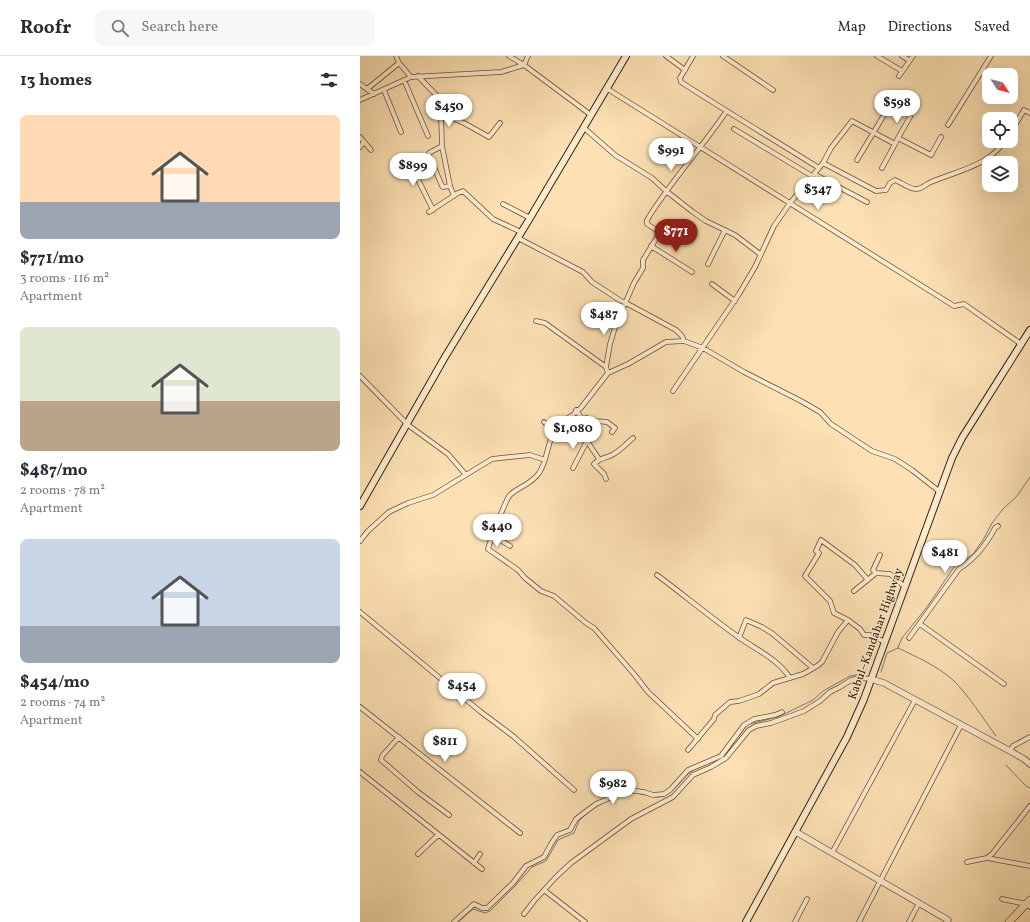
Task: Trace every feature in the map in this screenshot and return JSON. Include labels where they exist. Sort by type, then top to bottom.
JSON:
[{"type":"highway","points":[[1009,922],[1029,904]]},
{"type":"main road","points":[[360,506],[408,425],[445,357],[518,238],[626,56]]},
{"type":"main road","name":"Kabul–Kandahar Highway","points":[[746,922],[847,737],[864,699],[941,492],[952,458],[962,438],[1030,330]]},
{"type":"street","points":[[396,56],[399,63],[411,77]]},
{"type":"street","points":[[509,56],[524,65],[591,115]]},
{"type":"street","points":[[360,100],[411,77],[501,72],[524,65],[528,56]]},
{"type":"street","points":[[666,56],[684,70]]},
{"type":"street","points":[[693,56],[684,70],[680,80],[726,112],[765,133],[819,168]]},
{"type":"street","points":[[723,56],[773,90]]},
{"type":"street","points":[[876,56],[902,72]]},
{"type":"street","points":[[902,56],[909,60]]},
{"type":"street","points":[[899,76],[913,56]]},
{"type":"street","points":[[948,125],[992,56]]},
{"type":"street","points":[[367,89],[399,63]]},
{"type":"street","points":[[418,76],[437,96],[441,114],[442,146],[450,186],[454,196]]},
{"type":"street","points":[[404,80],[428,136]]},
{"type":"street","points":[[360,84],[374,94]]},
{"type":"street","points":[[606,88],[954,306],[964,304],[1021,344]]},
{"type":"street","points":[[384,90],[401,132]]},
{"type":"street","points":[[857,160],[890,105]]},
{"type":"street","points":[[1018,120],[1024,110],[1030,113]]},
{"type":"street","points":[[608,373],[606,367],[610,344],[616,324],[642,268],[643,260],[659,232],[646,222],[666,191],[702,147],[726,112]]},
{"type":"street","points":[[441,114],[464,123],[489,137],[500,123]]},
{"type":"street","points":[[882,168],[910,117]]},
{"type":"street","points":[[673,391],[735,301],[751,275],[774,226],[790,203],[819,168],[831,148],[852,121],[895,144]]},
{"type":"street","points":[[584,127],[615,154],[652,178],[666,191],[706,221],[735,235],[760,254]]},
{"type":"street","points":[[734,129],[813,175],[867,202]]},
{"type":"street","points":[[360,137],[371,150]]},
{"type":"street","points":[[898,138],[930,155],[941,137]]},
{"type":"street","points":[[360,147],[364,142]]},
{"type":"street","points":[[442,146],[429,153],[429,155],[442,186],[450,186]]},
{"type":"street","points":[[822,163],[876,191],[886,190],[890,183],[895,180],[914,190],[921,188],[930,182],[977,165],[1000,148]]},
{"type":"street","points":[[407,157],[431,211],[463,191],[493,219],[521,232]]},
{"type":"street","points":[[503,204],[530,218]]},
{"type":"street","points":[[708,264],[725,230]]},
{"type":"street","points":[[518,238],[583,272],[592,282],[621,301],[626,302],[676,330],[682,336],[684,341]]},
{"type":"street","points":[[651,246],[692,272]]},
{"type":"street","points":[[712,284],[735,301]]},
{"type":"street","points":[[536,321],[545,323],[606,367]]},
{"type":"street","points":[[698,739],[648,692],[594,628],[554,596],[541,591],[518,570],[488,549],[492,535],[509,496],[532,481],[539,474],[546,460],[554,430],[567,417],[576,410],[580,409],[608,373],[628,364],[666,342],[675,340],[684,341],[703,348],[744,372],[814,408],[831,424],[872,451],[894,459],[912,470],[941,492]]},
{"type":"street","points":[[360,376],[408,425],[448,454],[466,475]]},
{"type":"street","points":[[576,410],[582,420],[587,441],[599,459]]},
{"type":"street","points":[[582,420],[586,418],[596,422],[607,422],[615,428],[612,432]]},
{"type":"street","points":[[544,422],[554,430]]},
{"type":"street","points":[[606,479],[604,474],[594,464],[599,459],[611,456],[633,438]]},
{"type":"street","points":[[573,468],[587,441]]},
{"type":"street","points":[[360,541],[368,531],[389,512],[408,503],[433,495],[492,459],[530,455],[546,460]]},
{"type":"street","points":[[909,638],[959,569],[983,548],[995,528],[998,526]]},
{"type":"street","points":[[492,535],[510,546]]},
{"type":"street","points":[[868,580],[855,565],[821,540],[816,551],[819,553],[805,576],[830,601],[834,613],[848,620],[860,629],[864,635],[870,635],[885,642]]},
{"type":"street","points":[[876,573],[873,570],[880,555]]},
{"type":"street","points":[[854,591],[876,573],[890,574],[905,587]]},
{"type":"street","points":[[657,575],[739,638],[770,657],[783,668],[790,678]]},
{"type":"street","points":[[360,612],[481,712],[513,736],[574,790]]},
{"type":"street","points":[[739,638],[746,620],[773,634],[813,668]]},
{"type":"street","points":[[688,750],[714,719],[715,715],[730,702],[739,701],[759,694],[773,683],[803,674],[822,662],[838,632],[848,620]]},
{"type":"street","points":[[920,624],[1004,684]]},
{"type":"street","points":[[524,914],[544,890],[572,863],[631,819],[673,797],[693,775],[711,768],[751,729],[804,710],[851,680],[860,678],[884,682],[1010,751],[1030,764]]},
{"type":"street","points":[[832,853],[916,700]]},
{"type":"street","points":[[360,707],[520,834]]},
{"type":"street","points":[[454,922],[474,904],[482,908],[488,908],[513,883],[526,866],[544,857],[557,835],[570,830],[576,819],[596,804],[628,790],[653,795],[664,794],[670,790],[688,770],[722,758],[745,724],[754,719],[775,715],[782,712]]},
{"type":"street","points":[[745,724],[751,729]]},
{"type":"street","points":[[859,922],[961,725]]},
{"type":"street","points":[[399,737],[382,756],[381,760],[418,792],[448,815]]},
{"type":"street","points":[[1010,751],[1013,746],[1030,737]]},
{"type":"street","points":[[360,772],[482,869]]},
{"type":"street","points":[[987,858],[992,854],[1030,806]]},
{"type":"street","points":[[796,832],[948,920],[947,922]]},
{"type":"street","points":[[418,854],[438,834]]},
{"type":"street","points":[[474,863],[480,854]]},
{"type":"street","points":[[967,862],[987,858],[1030,866]]},
{"type":"street","points":[[544,890],[585,922]]},
{"type":"street","points":[[795,922],[807,899]]},
{"type":"street","points":[[1002,899],[1029,904]]},
{"type":"street","points":[[909,922],[918,903]]},
{"type":"waterway","points":[[881,672],[887,653],[898,648],[902,638],[927,607],[954,567],[973,554],[983,540],[992,523],[1003,509],[1017,496],[1030,477]]},
{"type":"waterway","points":[[898,648],[934,666],[953,680],[970,700],[996,736]]},
{"type":"waterway","points":[[749,724],[778,717],[813,700],[823,691],[850,676],[866,673]]},
{"type":"waterway","points":[[726,753],[747,725]]},
{"type":"waterway","points":[[655,797],[666,795],[692,771],[721,758]]},
{"type":"waterway","points":[[1006,765],[1026,786],[1030,788]]},
{"type":"waterway","points":[[625,793],[632,793]]},
{"type":"waterway","points":[[637,793],[650,796]]},
{"type":"waterway","points":[[458,922],[473,909],[485,913],[490,911],[532,867],[546,861],[558,840],[574,833],[579,821],[588,812],[602,803]]}]
